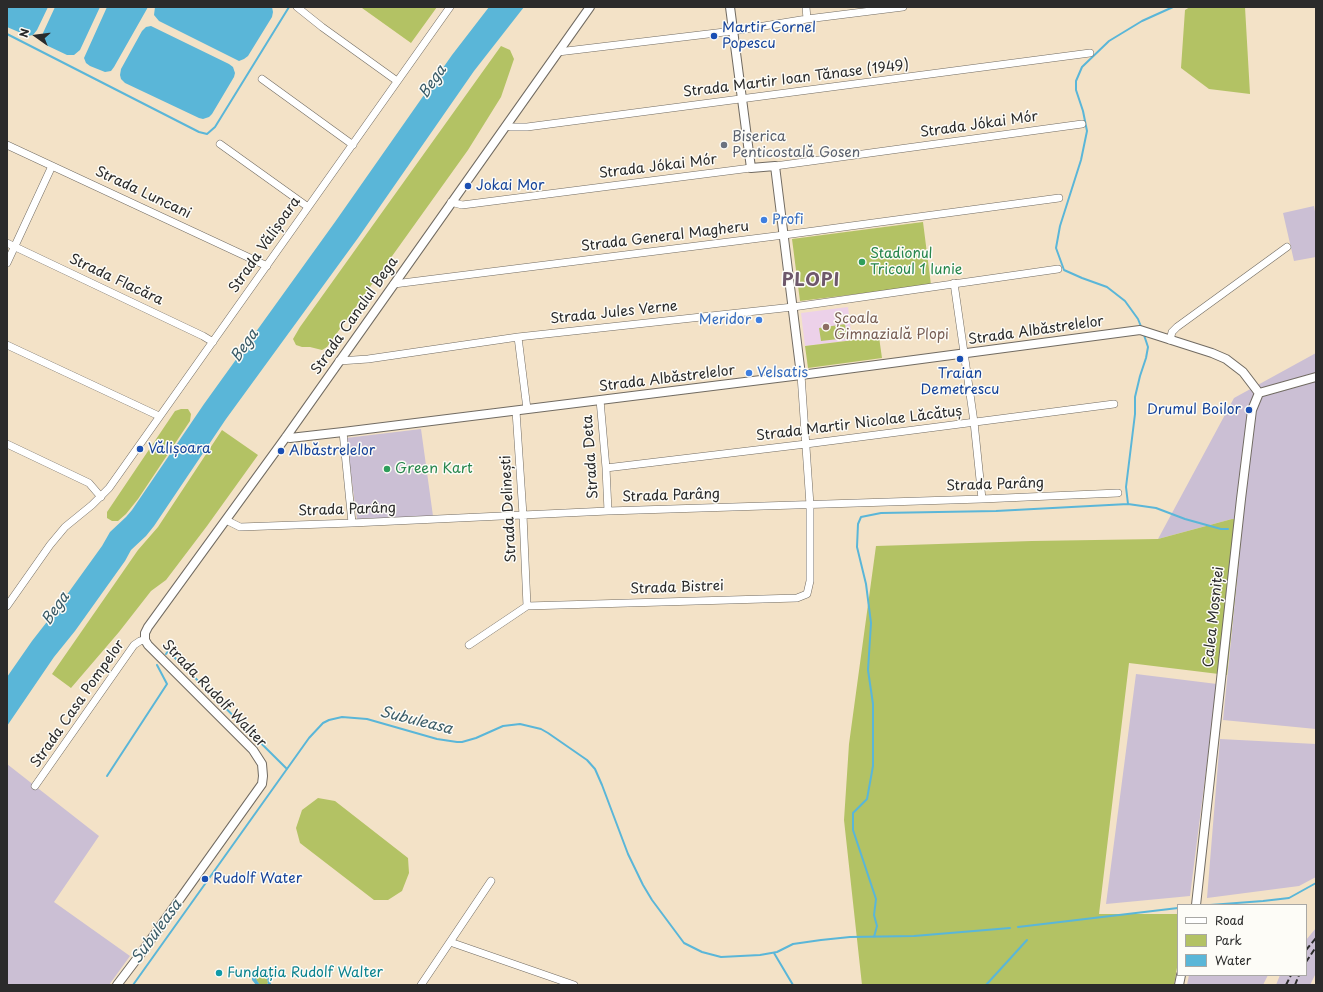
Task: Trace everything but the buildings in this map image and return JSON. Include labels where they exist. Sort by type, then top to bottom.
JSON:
[{"type":"street","points":[[297,7],[322,27],[397,81]]},
{"type":"street","name":"Strada Vălișoara","points":[[7,606],[50,545],[65,527],[101,497],[109,488],[450,7]]},
{"type":"street","name":"Strada Canalul Bega","points":[[145,640],[145,633],[148,627],[286,437],[590,7]]},
{"type":"street","points":[[730,7],[751,168]]},
{"type":"street","points":[[806,7],[807,19]]},
{"type":"street","points":[[558,52],[733,30],[884,8],[903,7]]},
{"type":"street","name":"Strada Martir Ioan Tănase (1949)","points":[[506,126],[526,127],[1090,53]]},
{"type":"street","points":[[262,79],[353,145]]},
{"type":"street","name":"Strada Jókai Mór","points":[[452,202],[462,205],[775,166],[1082,124]]},
{"type":"street","name":"Strada Luncani","points":[[7,144],[267,266]]},
{"type":"street","points":[[220,144],[308,207]]},
{"type":"street","points":[[7,263],[52,166]]},
{"type":"street","points":[[775,166],[801,375],[810,505]]},
{"type":"street","name":"Strada General Magheru","points":[[394,284],[784,235],[1059,198]]},
{"type":"street","name":"Strada Flacăra","points":[[7,243],[213,342]]},
{"type":"street","points":[[1170,340],[1172,332],[1176,327],[1287,247]]},
{"type":"street","name":"Strada Jules Verne","points":[[339,362],[518,337],[793,307],[1058,269]]},
{"type":"street","points":[[954,283],[974,422],[982,499]]},
{"type":"street","name":"Strada Albăstrelelor","points":[[286,437],[290,438],[516,411],[1140,330],[1212,353],[1226,360],[1243,372],[1259,393]]},
{"type":"street","points":[[518,337],[527,409]]},
{"type":"street","points":[[7,345],[159,416]]},
{"type":"street","points":[[1259,393],[1316,378]]},
{"type":"street","name":"Calea Moșniței","points":[[1196,902],[1252,410],[1259,393]]},
{"type":"street","name":"Strada Deta","points":[[600,400],[608,511]]},
{"type":"street","name":"Strada Martir Nicolae Lăcătuș","points":[[606,468],[1114,404]]},
{"type":"street","name":"Strada Delinești","points":[[516,411],[527,606]]},
{"type":"street","points":[[343,432],[352,523]]},
{"type":"street","points":[[7,444],[89,483],[101,497]]},
{"type":"street","name":"Strada Parâng","points":[[226,520],[240,527],[608,511],[1118,493]]},
{"type":"street","name":"Strada Bistrei","points":[[527,606],[797,598],[807,594],[810,581],[810,505]]},
{"type":"street","points":[[469,645],[527,606]]},
{"type":"street","name":"Strada Casa Pompelor","points":[[35,786],[134,646],[140,641],[145,640]]},
{"type":"street","name":"Strada Rudolf Walter","points":[[117,985],[262,784],[264,776],[262,764],[253,750],[151,649],[145,640]]},
{"type":"street","points":[[422,985],[491,881]]},
{"type":"street","points":[[450,942],[563,983],[574,985]]},
{"type":"shaded area","points":[[1314,206],[1316,217],[1316,257],[1294,261],[1283,213]]},
{"type":"shaded area","name":"Școala Gimnazială Plopi","points":[[848,307],[852,340],[805,346],[801,313]]},
{"type":"shaded area","points":[[1316,353],[1316,729],[1223,720],[1243,520],[1232,519],[1158,539],[1234,398]]},
{"type":"shaded area","points":[[421,429],[433,516],[357,519],[346,438]]},
{"type":"shaded area","points":[[1136,674],[1217,684],[1190,896],[1106,904]]},
{"type":"shaded area","points":[[1220,739],[1316,744],[1316,877],[1299,886],[1207,898]]},
{"type":"shaded area","points":[[7,764],[99,836],[54,902],[130,956],[109,985],[7,985]]},
{"type":"shaded area","points":[[1316,928],[1316,973],[1310,985],[1276,985],[1280,976],[1307,976],[1307,939]]},
{"type":"shaded area","points":[[1189,976],[1268,976],[1263,985],[1187,985]]},
{"type":"green space","points":[[437,7],[411,43],[362,8]]},
{"type":"green space","points":[[1190,7],[1245,7],[1250,94],[1209,89],[1181,68],[1185,10]]},
{"type":"green space","points":[[501,46],[510,50],[514,59],[501,97],[468,150],[327,347],[322,350],[296,345],[293,339],[300,327]]},
{"type":"green space","name":"Stadionul Tricoul 1 Iunie","points":[[923,222],[931,285],[800,301],[792,239]]},
{"type":"green space","points":[[845,324],[847,338],[821,341],[819,328]]},
{"type":"green space","points":[[879,337],[882,358],[808,368],[805,346]]},
{"type":"green space","points":[[188,409],[191,414],[190,421],[138,499],[126,514],[118,521],[112,521],[107,518],[107,512],[175,411]]},
{"type":"green space","points":[[222,430],[258,455],[166,580],[151,591],[119,632],[71,688],[52,674],[138,550],[158,527]]},
{"type":"green space","points":[[1232,519],[1243,520],[1227,675],[1129,663],[1099,914],[1177,914],[1177,968],[1174,985],[862,985],[844,820],[849,744],[876,546],[1158,539]]},
{"type":"green space","points":[[318,798],[335,801],[408,858],[409,873],[402,891],[388,900],[374,900],[300,843],[296,828],[302,810]]},
{"type":"green space","points":[[260,975],[267,979],[268,983],[266,985],[260,985],[257,981],[256,979]]},
{"type":"water","points":[[7,7],[48,7],[37,30],[33,35],[28,36],[7,27]]},
{"type":"water","points":[[55,7],[100,7],[80,50],[74,55],[67,55],[48,46],[43,41],[43,33]]},
{"type":"water","points":[[107,7],[148,7],[114,67],[111,71],[105,72],[90,66],[86,63],[84,58]]},
{"type":"water","points":[[155,7],[272,7],[273,12],[272,17],[248,56],[239,61],[159,21],[154,15]]},
{"type":"water","points":[[489,7],[524,7],[474,71],[358,238],[226,419],[154,526],[131,550],[125,561],[75,631],[54,657],[7,726],[7,677],[102,546],[110,532],[132,510],[204,404],[335,222],[452,55]]},
{"type":"water","points":[[151,26],[233,67],[235,73],[234,77],[209,117],[203,119],[199,118],[125,83],[121,79],[121,69],[142,31],[146,27]]},
{"type":"water","points":[[267,970],[270,973],[271,985],[266,985],[268,983],[267,979],[260,975],[256,979],[260,985],[256,985],[252,980],[252,977],[259,971]]},
{"type":"waterway","points":[[7,34],[199,132],[207,134],[215,127],[289,7]]},
{"type":"waterway","points":[[1142,329],[1138,319],[1125,301],[1107,287],[1064,270],[1056,248],[1060,226],[1081,160],[1087,131],[1083,111],[1076,90],[1076,81],[1082,67],[1109,41],[1142,21],[1173,7]]},
{"type":"waterway","points":[[1128,504],[1126,487],[1135,414],[1135,397],[1148,347],[1144,335]]},
{"type":"waterway","points":[[874,937],[877,926],[874,915],[876,899],[853,830],[853,813],[867,799],[873,766],[873,704],[868,670],[871,623],[866,584],[857,547],[858,524],[861,517],[881,513],[996,511],[1128,504],[1156,508],[1185,519],[1221,529],[1228,529]]},
{"type":"waterway","points":[[166,654],[168,651],[287,769]]},
{"type":"waterway","points":[[107,776],[167,684],[157,665]]},
{"type":"waterway","name":"Subuleasa","points":[[133,985],[309,738],[323,723],[342,717],[367,719],[437,739],[457,742],[476,738],[503,726],[520,724],[541,729],[548,733],[587,760],[595,769],[628,854],[643,885],[652,900],[684,943],[702,952],[721,957],[760,955],[777,952],[793,944],[821,940],[850,937],[914,936],[1010,928]]},
{"type":"waterway","points":[[1223,904],[1289,898],[1316,883]]},
{"type":"waterway","points":[[1018,927],[1177,908]]},
{"type":"waterway","points":[[986,985],[1027,940]]},
{"type":"waterway","points":[[774,953],[793,985]]},
{"type":"railway","points":[[1307,949],[1316,938]]},
{"type":"railway","points":[[1307,960],[1316,947]]},
{"type":"railway","points":[[1286,985],[1290,976]]},
{"type":"railway","points":[[1295,985],[1299,976]]},
{"type":"place","name":"Martir Cornel Popescu","points":[[714,36]]},
{"type":"place","name":"Biserica Penticostală Gosen","points":[[724,145]]},
{"type":"place","name":"Jokai Mor","points":[[468,186]]},
{"type":"place","name":"Profi","points":[[764,220]]},
{"type":"place","name":"Stadionul Tricoul 1 Iunie","points":[[862,262]]},
{"type":"place","name":"Meridor","points":[[759,320]]},
{"type":"place","name":"Școala Gimnazială Plopi","points":[[826,327]]},
{"type":"place","name":"Traian Demetrescu","points":[[960,359]]},
{"type":"place","name":"Velsatis","points":[[749,373]]},
{"type":"place","name":"Drumul Boilor","points":[[1249,410]]},
{"type":"place","name":"Vălișoara","points":[[140,449]]},
{"type":"place","name":"Albăstrelelor","points":[[281,451]]},
{"type":"place","name":"Green Kart","points":[[387,469]]},
{"type":"place","name":"Rudolf Water","points":[[205,879]]},
{"type":"place","name":"Fundația Rudolf Walter","points":[[219,973]]},
{"type":"district","name":"PLOPI","points":[[811,281]]},
{"type":"water label","name":"Bega","points":[[433,82]]},
{"type":"water label","name":"Bega","points":[[245,346]]},
{"type":"water label","name":"Bega","points":[[56,609]]}]
